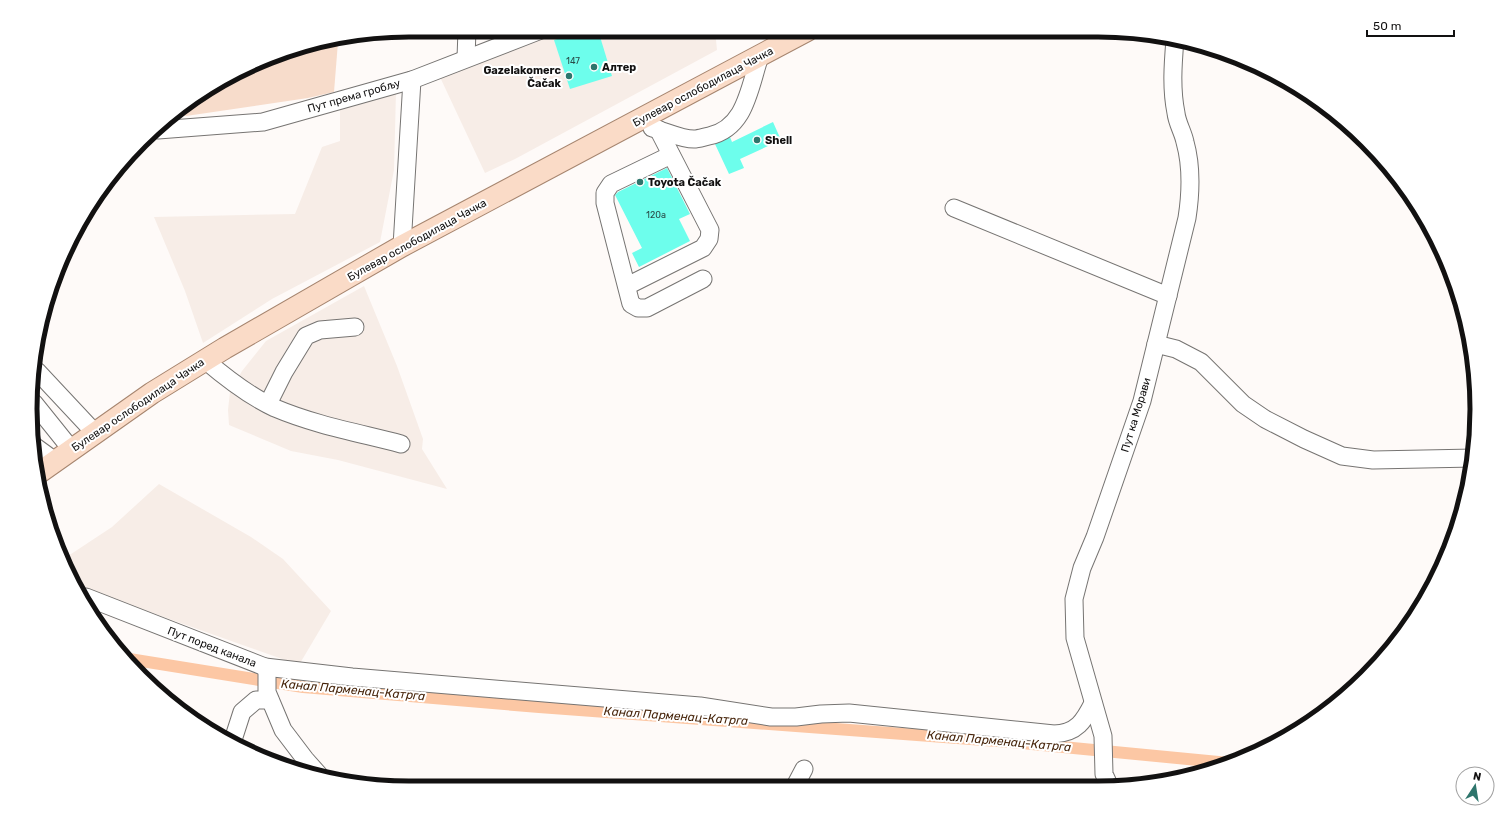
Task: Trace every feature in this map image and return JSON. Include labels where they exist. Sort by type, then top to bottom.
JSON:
[{"type":"main road","name":"Булевар ослободилаца Чачка","points":[[47,467],[94,433],[205,360],[402,246],[795,37]]},
{"type":"street","points":[[466,58],[467,37]]},
{"type":"street","name":"Пут према гробљу","points":[[170,124],[262,122],[412,80],[520,37]]},
{"type":"street","name":"Пут ка Морави","points":[[1107,781],[1104,774],[1102,736],[1075,638],[1074,599],[1082,568],[1095,537],[1142,401],[1187,218],[1191,192],[1190,163],[1185,141],[1176,114],[1172,77],[1175,45]]},
{"type":"street","points":[[634,124],[658,129],[681,137],[694,139],[715,135],[728,129],[739,118],[760,56]]},
{"type":"street","points":[[402,246],[412,80]]},
{"type":"street","points":[[626,286],[703,248],[709,239],[710,230],[658,129]]},
{"type":"street","points":[[671,155],[611,184],[605,193],[605,203],[626,286],[631,304],[642,309],[647,308],[703,279]]},
{"type":"street","points":[[954,208],[1168,296]]},
{"type":"street","points":[[268,404],[284,372],[306,336],[320,330],[355,327]]},
{"type":"street","points":[[1156,344],[1176,349],[1201,362],[1242,404],[1265,419],[1342,456],[1373,460],[1467,458]]},
{"type":"street","points":[[205,360],[230,381],[268,404],[300,418],[401,444]]},
{"type":"street","points":[[39,373],[94,433]]},
{"type":"street","points":[[37,407],[71,449]]},
{"type":"street","points":[[40,456],[47,467]]},
{"type":"street","name":"Пут поред канала","points":[[89,598],[266,670],[268,696],[283,730],[313,768]]},
{"type":"street","points":[[266,670],[700,706],[772,717],[796,717],[849,713],[1054,734],[1068,732],[1079,726],[1093,703]]},
{"type":"street","points":[[234,737],[242,712],[256,700],[268,696]]},
{"type":"street","points":[[798,781],[804,769]]},
{"type":"shaded area","points":[[532,37],[716,37],[717,50],[515,159],[485,173],[439,75]]},
{"type":"shaded area","points":[[338,44],[334,92],[308,98],[186,116],[181,115],[202,100],[244,75],[289,57]]},
{"type":"shaded area","points":[[396,92],[394,170],[380,242],[272,299],[203,343],[185,291],[154,217],[295,214],[322,147],[340,141],[340,105]]},
{"type":"shaded area","points":[[364,286],[397,366],[423,439],[422,449],[447,489],[338,460],[291,451],[229,425],[228,410],[230,392],[242,371],[266,341]]},
{"type":"shaded area","points":[[159,484],[251,537],[283,559],[331,611],[299,665],[83,589],[67,556],[112,527]]},
{"type":"building","points":[[563,37],[600,37],[612,76],[570,89],[554,40]]},
{"type":"building","points":[[773,122],[781,140],[740,159],[744,168],[729,174],[715,144],[730,137],[732,142]]},
{"type":"building","points":[[667,168],[690,214],[679,219],[690,241],[639,267],[632,253],[642,248],[615,195],[618,192]]},
{"type":"waterway","name":"Канал Парменац-Катрга","points":[[135,660],[303,687],[539,707],[1011,742],[1216,762]]},
{"type":"place","name":"Алтер","points":[[594,67]]},
{"type":"place","name":"Gazelakomerc Čačak","points":[[569,76]]},
{"type":"place","name":"Shell","points":[[757,140]]},
{"type":"place","name":"Toyota Čačak","points":[[640,182]]}]
